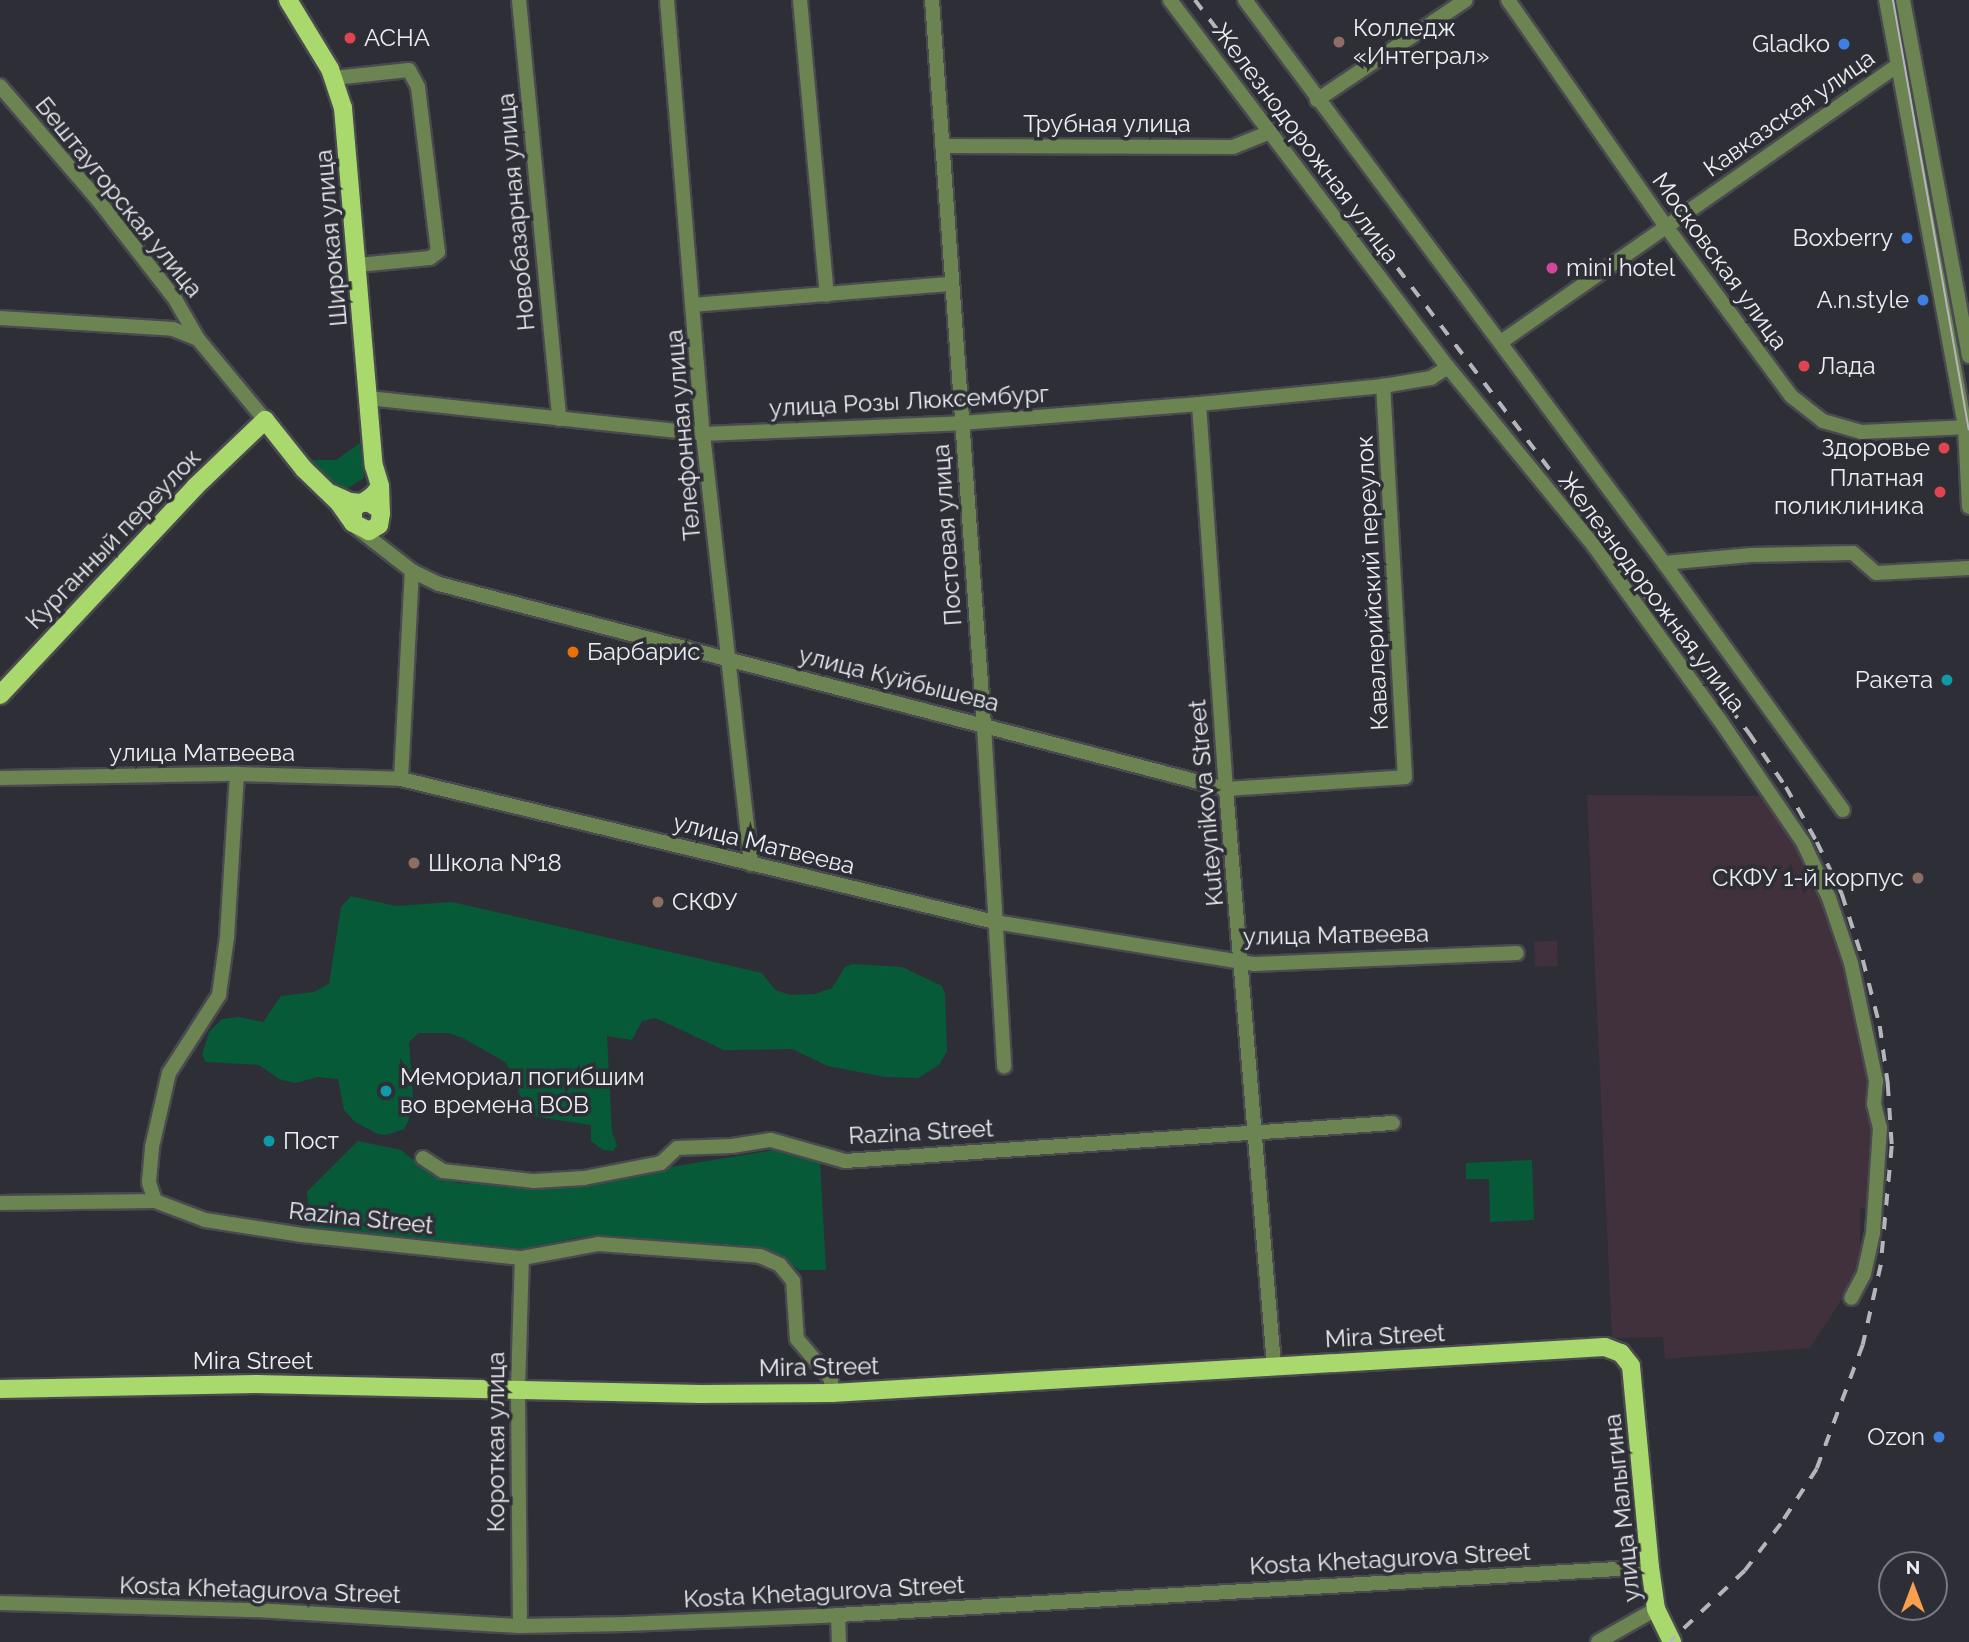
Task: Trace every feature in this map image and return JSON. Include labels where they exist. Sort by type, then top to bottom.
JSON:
[{"type":"main road","name":"Широкая улица","points":[[294,2],[334,78],[343,108],[374,466],[380,486],[381,516]]},
{"type":"main road","name":"улица Куйбышева","points":[[265,420],[304,469],[355,525]]},
{"type":"main road","name":"Курганный переулок","points":[[0,695],[195,487],[265,420]]},
{"type":"main road","points":[[380,486],[353,511],[355,525],[369,531],[374,529],[381,516]]},
{"type":"main road","name":"улица Куйбышева","points":[[326,491],[340,499],[373,504],[381,516]]},
{"type":"main road","name":"Mira Street","points":[[0,1390],[256,1384],[701,1394],[832,1393],[1605,1347],[1621,1353],[1631,1366]]},
{"type":"main road","name":"улица Малыгина","points":[[1631,1366],[1656,1609],[1670,1637]]},
{"type":"street","name":"Новобазарная улица","points":[[519,0],[559,419]]},
{"type":"street","name":"Телефонная улица","points":[[667,0],[704,434],[751,864]]},
{"type":"street","points":[[800,0],[827,295]]},
{"type":"street","name":"Постовая улица","points":[[932,0],[984,726],[1004,1066]]},
{"type":"street","name":"Железнодорожная улица","points":[[1170,0],[1448,367],[1594,546],[1770,791],[1803,842],[1829,898],[1851,963],[1866,1025],[1880,1128],[1873,1233],[1864,1274],[1851,1298]]},
{"type":"street","name":"Железнодорожная улица","points":[[1245,0],[1501,342],[1843,810]]},
{"type":"street","points":[[1318,100],[1466,0]]},
{"type":"street","name":"Московская улица","points":[[1508,0],[1665,225],[1783,386],[1823,421],[1861,432],[1967,428]]},
{"type":"street","points":[[1886,0],[1896,66],[1967,428],[1969,507]]},
{"type":"street","points":[[1903,0],[1969,356]]},
{"type":"street","name":"Кавказская улица","points":[[1501,342],[1896,66]]},
{"type":"street","points":[[334,78],[409,70],[418,87],[438,252],[430,258],[358,265]]},
{"type":"street","name":"Бештаугорская улица","points":[[0,86],[105,209],[175,299],[198,339]]},
{"type":"street","name":"Трубная улица","points":[[942,146],[1233,147],[1270,132]]},
{"type":"street","points":[[693,305],[951,284]]},
{"type":"street","points":[[0,318],[144,325],[173,329],[198,339],[265,420]]},
{"type":"street","name":"улица Розы Люксембург","points":[[368,398],[704,434],[962,423],[1199,404],[1383,386],[1431,378],[1448,367]]},
{"type":"street","name":"Кавалерийский переулок","points":[[1383,386],[1405,777]]},
{"type":"street","name":"Kuteynikova Street","points":[[1199,404],[1226,789],[1257,1134],[1274,1366]]},
{"type":"street","points":[[381,516],[385,540],[393,555]]},
{"type":"street","name":"улица Куйбышева","points":[[355,525],[412,571],[465,591],[1226,789],[1405,777]]},
{"type":"street","points":[[1664,563],[1751,555],[1853,553],[1876,573],[1969,568]]},
{"type":"street","points":[[401,779],[412,571]]},
{"type":"street","points":[[155,1201],[149,1182],[152,1147],[169,1073],[219,995],[227,937],[237,774]]},
{"type":"street","name":"улица Матвеева","points":[[0,778],[237,774],[401,779],[995,922],[1241,962],[1255,964],[1517,953]]},
{"type":"street","name":"Razina Street","points":[[423,1158],[443,1171],[534,1181],[584,1178],[662,1163],[677,1148],[732,1146],[771,1140],[845,1161],[1393,1123]]},
{"type":"street","name":"Razina Street","points":[[0,1203],[155,1201],[205,1220],[302,1235],[522,1258],[597,1244],[760,1256],[780,1265],[793,1281],[797,1339],[831,1378],[832,1393]]},
{"type":"street","name":"Короткая улица","points":[[520,1626],[518,1389],[522,1258]]},
{"type":"street","name":"Kosta Khetagurova Street","points":[[0,1603],[256,1610],[520,1626],[838,1615],[1650,1566]]},
{"type":"street","points":[[1598,1642],[1656,1609]]},
{"type":"street","points":[[838,1615],[839,1642]]},
{"type":"shaded area","points":[[1587,795],[1769,796],[1799,845],[1828,912],[1861,1041],[1870,1099],[1872,1208],[1860,1208],[1860,1271],[1810,1348],[1665,1359],[1663,1337],[1612,1338]]},
{"type":"shaded area","points":[[1557,941],[1558,966],[1535,967],[1534,942]]},
{"type":"green space","points":[[360,443],[364,478],[348,488],[330,485],[301,460],[305,456],[311,460],[336,460]]},
{"type":"green space","points":[[351,896],[396,906],[452,902],[762,973],[775,990],[790,995],[815,994],[832,988],[845,967],[853,964],[902,967],[942,986],[945,994],[947,1051],[939,1065],[918,1078],[885,1077],[828,1066],[792,1049],[724,1050],[656,1018],[642,1021],[632,1040],[607,1036],[612,1132],[617,1145],[613,1151],[603,1150],[591,1141],[591,1125],[526,1115],[514,1076],[505,1062],[463,1038],[448,1033],[419,1033],[409,1042],[413,1098],[408,1122],[404,1129],[386,1135],[378,1134],[355,1122],[344,1110],[338,1079],[318,1077],[295,1083],[279,1079],[259,1065],[206,1062],[202,1055],[209,1032],[222,1019],[239,1017],[263,1022],[281,996],[314,992],[329,984],[341,907]]},
{"type":"green space","points":[[358,1141],[401,1150],[433,1175],[457,1183],[549,1187],[774,1150],[820,1162],[826,1270],[799,1270],[773,1252],[652,1240],[580,1237],[525,1249],[310,1227],[307,1192]]},
{"type":"green space","points":[[1532,1160],[1534,1220],[1490,1222],[1489,1179],[1466,1179],[1466,1163]]},
{"type":"tram line","points":[[1893,0],[1969,429]]},
{"type":"railway","points":[[1195,0],[1749,733],[1786,787],[1817,842],[1842,894],[1863,960],[1880,1026],[1888,1084],[1892,1146],[1881,1265],[1863,1345],[1817,1469],[1781,1524],[1745,1571],[1670,1642]]},
{"type":"place","name":"АСНА","points":[[350,38]]},
{"type":"place","name":"Колледж «Интеграл»","points":[[1339,42]]},
{"type":"place","name":"Gladko","points":[[1844,44]]},
{"type":"place","name":"Boxberry","points":[[1907,238]]},
{"type":"place","name":"mini hotel","points":[[1552,268]]},
{"type":"place","name":"A.n.style","points":[[1923,300]]},
{"type":"place","name":"Лада","points":[[1804,366]]},
{"type":"place","name":"Здоровье","points":[[1944,448]]},
{"type":"place","name":"Платная поликлиника","points":[[1940,492]]},
{"type":"place","name":"Барбарис","points":[[573,652]]},
{"type":"place","name":"Ракета","points":[[1947,680]]},
{"type":"place","name":"Школа №18","points":[[414,863]]},
{"type":"place","name":"СКФУ 1-й корпус","points":[[1918,878]]},
{"type":"place","name":"СКФУ","points":[[658,902]]},
{"type":"place","name":"Мемориал погибшим во времена ВОВ","points":[[386,1091]]},
{"type":"place","name":"Пост","points":[[269,1141]]},
{"type":"place","name":"Ozon","points":[[1939,1437]]}]
